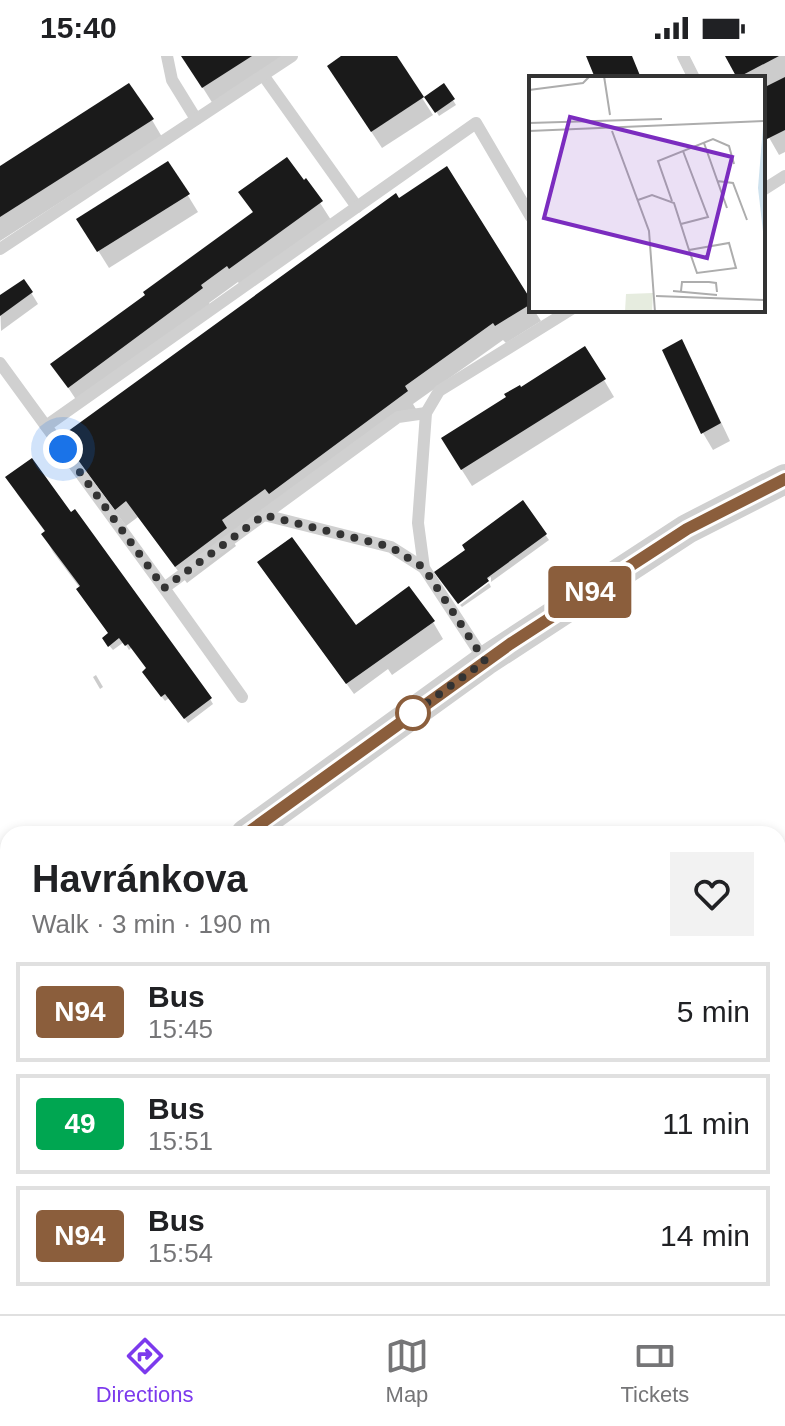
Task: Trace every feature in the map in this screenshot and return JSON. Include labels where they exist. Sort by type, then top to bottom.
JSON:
[{"type":"street","points":[[257,826],[485,661],[687,529],[785,479]]},
{"type":"lane","points":[[167,56],[172,80],[196,119]]},
{"type":"lane","points":[[0,249],[292,56]]},
{"type":"lane","points":[[683,56],[693,76]]},
{"type":"lane","points":[[263,75],[357,207]]},
{"type":"lane","points":[[46,426],[476,123],[529,214]]},
{"type":"lane","points":[[765,189],[785,176]]},
{"type":"lane","points":[[424,568],[418,523],[426,413],[439,391],[567,312]]},
{"type":"lane","points":[[0,363],[242,697]]},
{"type":"lane","points":[[164,588],[398,417],[426,413]]},
{"type":"lane","points":[[264,515],[391,547],[424,568],[485,661]]},
{"type":"building","points":[[181,56],[252,56],[202,88]]},
{"type":"building","points":[[341,56],[397,56],[424,97],[371,132],[327,66]]},
{"type":"building","points":[[586,56],[632,56],[640,76],[594,76]]},
{"type":"building","points":[[725,56],[779,56],[741,76],[736,76]]},
{"type":"building","points":[[785,77],[785,130],[767,139],[765,135],[765,87]]},
{"type":"building","points":[[129,83],[154,119],[0,217],[0,166]]},
{"type":"building","points":[[444,83],[455,99],[435,113],[424,97]]},
{"type":"building","points":[[287,157],[323,201],[229,269],[227,266],[201,285],[203,288],[68,388],[50,364],[253,212],[238,192]]},
{"type":"building","points":[[168,161],[190,194],[97,252],[76,219]]},
{"type":"building","points":[[447,166],[529,297],[529,305],[495,326],[493,323],[405,386],[408,391],[269,494],[265,489],[222,520],[227,528],[175,567],[126,501],[115,510],[60,437],[396,193],[399,198]]},
{"type":"building","points":[[24,279],[33,292],[0,316],[0,295]]},
{"type":"building","points":[[682,339],[721,423],[701,434],[662,350]]},
{"type":"building","points":[[585,346],[606,379],[461,470],[441,438],[506,397],[504,394],[521,387]]},
{"type":"building","points":[[32,458],[71,512],[75,509],[212,698],[184,719],[165,694],[161,697],[142,672],[146,668],[128,644],[125,646],[119,638],[108,647],[102,638],[108,633],[76,589],[80,586],[41,534],[45,531],[5,477]]},
{"type":"building","points":[[523,500],[547,534],[487,578],[489,581],[458,604],[434,572],[465,550],[462,545]]},
{"type":"building","points":[[292,537],[356,625],[409,586],[435,621],[346,684],[257,562]]},
{"type":"bus line","name":"N94","points":[[257,826],[510,644],[687,529],[785,479]]},
{"type":"route","points":[[63,449],[164,588],[264,515],[391,547],[424,568],[485,661],[413,713]]}]
